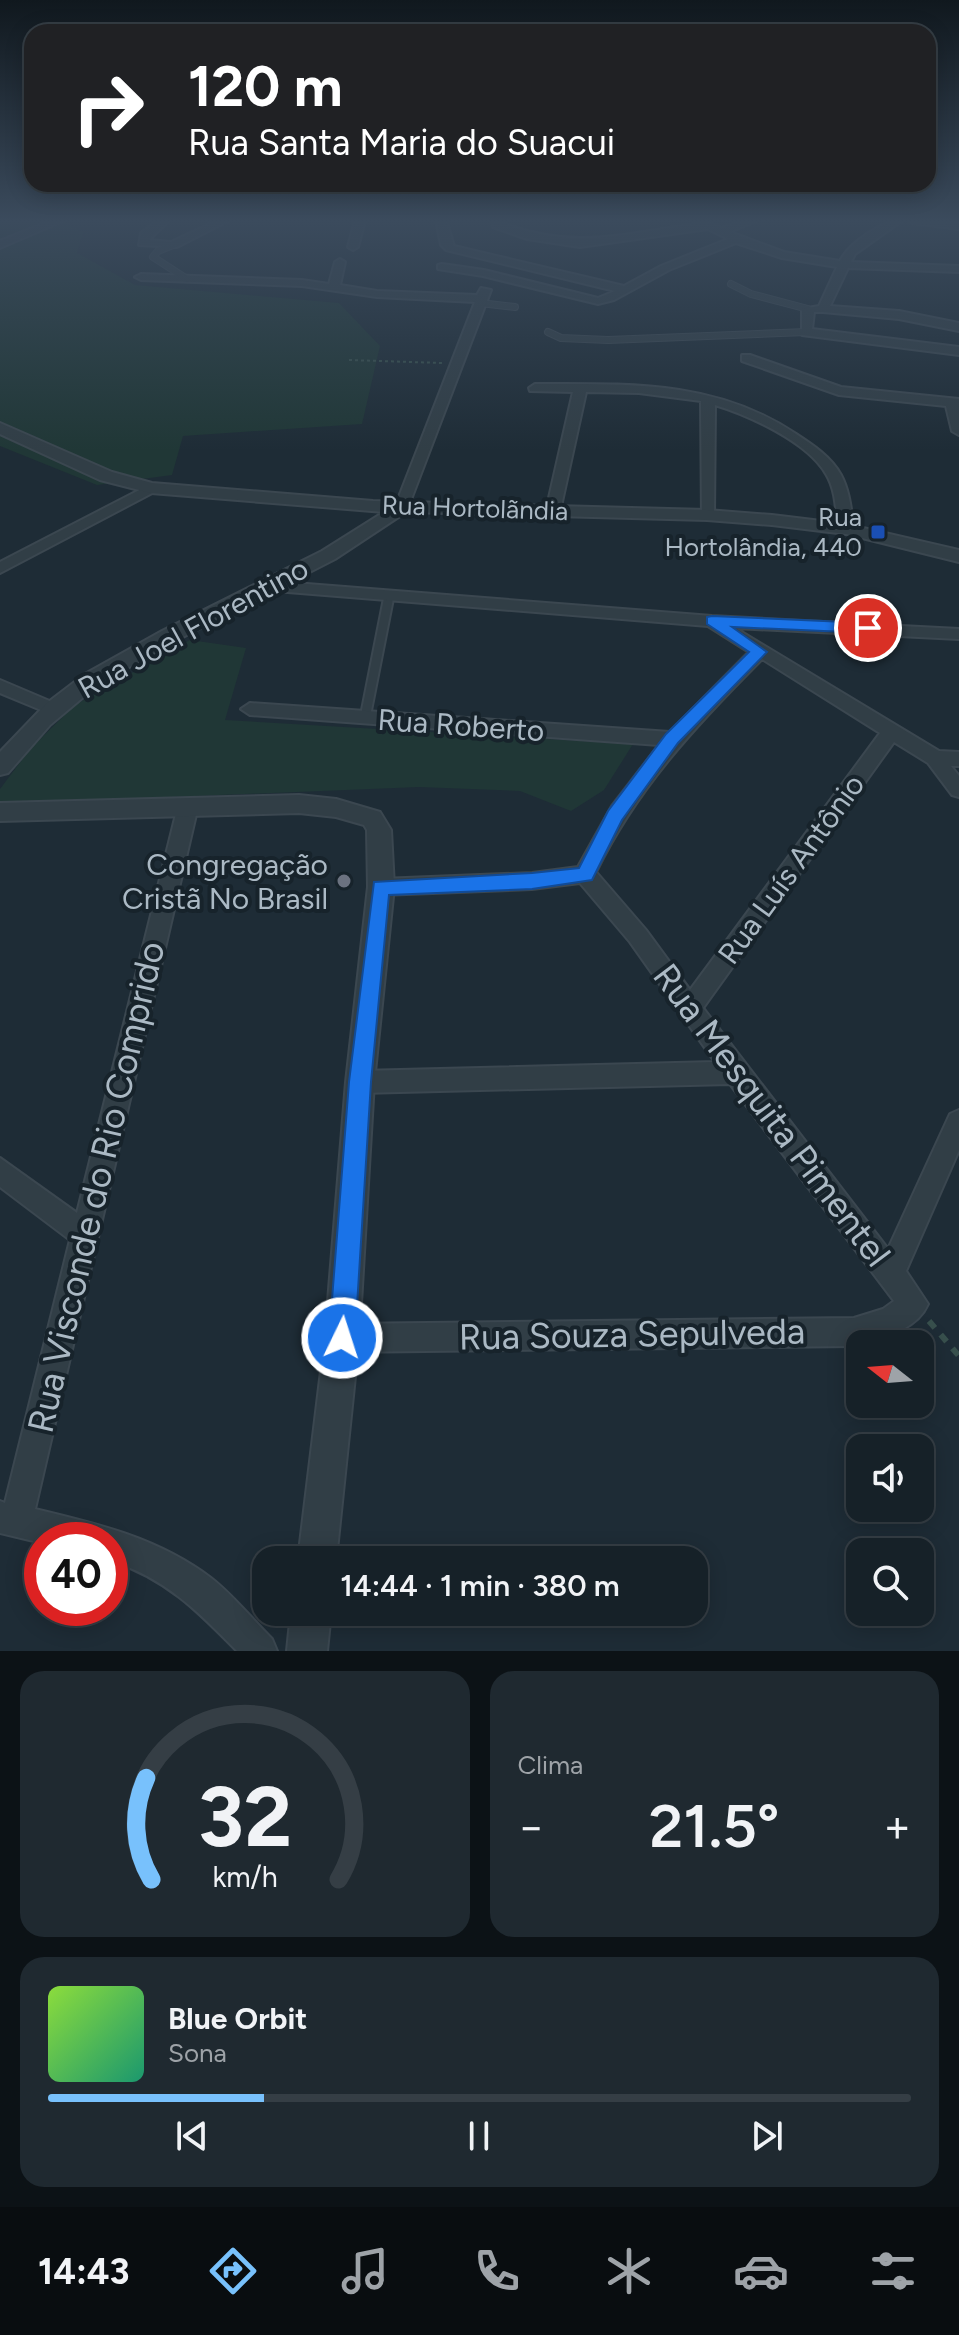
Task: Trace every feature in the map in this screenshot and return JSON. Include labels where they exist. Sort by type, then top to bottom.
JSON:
[{"type":"street","points":[[413,297],[481,301]]},
{"type":"street","points":[[402,507],[482,297]]},
{"type":"street","points":[[576,297],[611,297]]},
{"type":"street","points":[[823,309],[829,297]]},
{"type":"street","points":[[959,327],[899,315],[808,309],[806,332],[959,351]]},
{"type":"street","points":[[746,358],[839,391],[956,402],[959,431]]},
{"type":"street","points":[[535,388],[641,388],[708,397],[753,412],[784,430],[834,473],[841,492],[846,529]]},
{"type":"street","points":[[553,511],[580,388]]},
{"type":"street","points":[[707,515],[708,397]]},
{"type":"street","name":"Rua Hortolãndia","points":[[0,428],[106,476],[151,488],[402,507],[707,515],[846,529],[959,556]]},
{"type":"street","points":[[0,568],[151,488]]},
{"type":"street","name":"Rua Joel Florentino","points":[[0,767],[53,709],[117,665],[269,586],[379,525],[402,507]]},
{"type":"street","points":[[269,586],[712,621],[959,634]]},
{"type":"street","points":[[712,621],[935,758],[959,790]]},
{"type":"street","points":[[381,887],[516,882],[585,874],[614,816],[672,739],[759,652]]},
{"type":"street","points":[[0,686],[53,709]]},
{"type":"street","name":"Rua Roberto","points":[[250,709],[672,739]]},
{"type":"street","name":"Rua Luís Antônio","points":[[691,1006],[891,732]]},
{"type":"street","points":[[935,758],[959,759]]},
{"type":"street","points":[[0,812],[299,804],[336,808],[372,818],[379,830],[381,887],[360,1082],[342,1338],[319,1546]]},
{"type":"street","name":"Rua Visconde do Rio Comprido","points":[[8,1520],[85,1235],[188,806]]},
{"type":"street","name":"Rua Mesquita Pimentel","points":[[585,874],[638,936],[736,1073],[914,1304]]},
{"type":"street","points":[[360,1082],[736,1073]]},
{"type":"street","points":[[891,1273],[959,1122]]},
{"type":"street","points":[[0,1171],[85,1235]]},
{"type":"street","name":"Rua Souza Sepulveda","points":[[342,1338],[854,1332],[890,1321],[914,1304]]},
{"type":"street","points":[[128,1550],[153,1559],[201,1591],[260,1651]]},
{"type":"street","points":[[307,1651],[310,1626]]},
{"type":"lane","points":[[761,297],[808,309]]},
{"type":"lane","points":[[481,301],[515,307]]},
{"type":"lane","points":[[548,332],[561,338],[593,340],[806,332]]},
{"type":"lane","points":[[365,718],[389,596]]},
{"type":"path","points":[[349,360],[457,364]]},
{"type":"path","points":[[914,1304],[959,1356]]},
{"type":"green space","points":[[0,297],[272,297],[339,303],[380,346],[362,424],[183,436],[172,475],[97,485],[0,446]]},
{"type":"green space","points":[[190,640],[246,648],[225,720],[633,744],[604,790],[571,811],[520,791],[419,787],[0,804],[0,789],[31,748],[75,705]]},
{"type":"place","name":"Rua Hortolândia, 440","points":[[878,532]]},
{"type":"place","name":"Congregação Cristã No Brasil","points":[[344,881]]},
{"type":"route","points":[[342,1338],[360,1082],[381,887],[532,881],[585,874],[614,816],[672,739],[759,652],[712,621],[868,628]]}]
